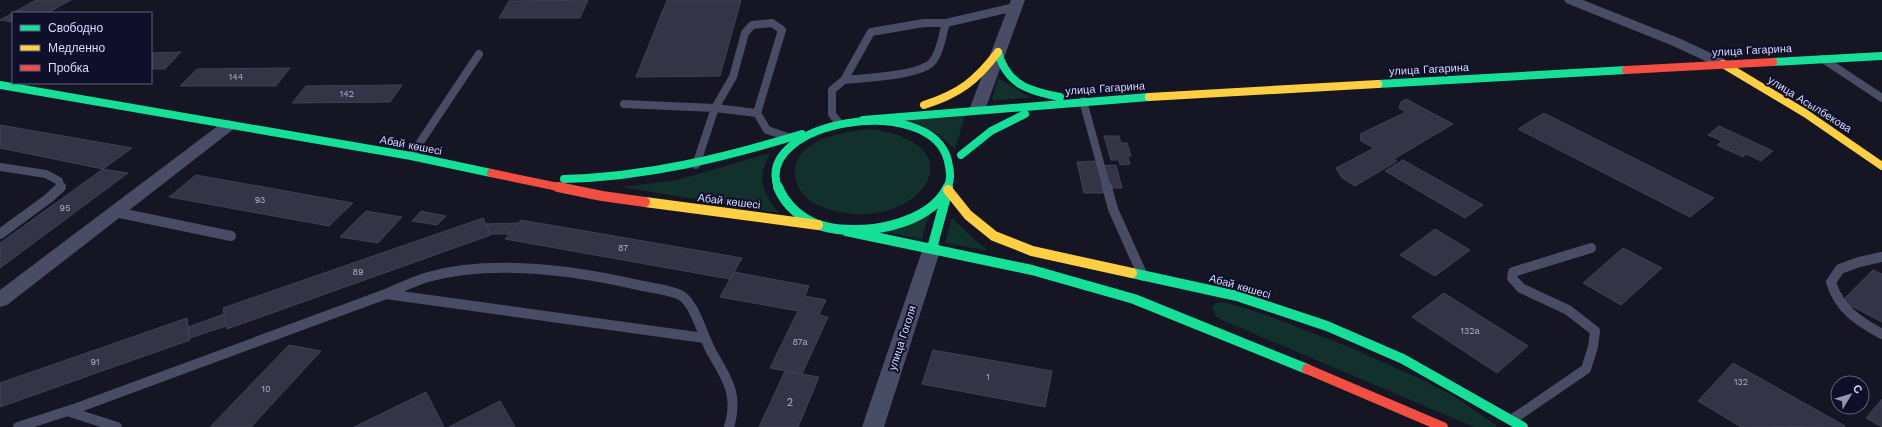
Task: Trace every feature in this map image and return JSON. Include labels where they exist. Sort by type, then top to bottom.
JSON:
[{"type":"main road","points":[[998,52],[1003,68],[1016,82],[1046,95],[1083,101]]},
{"type":"main road","points":[[517,178],[575,180],[622,178],[674,171],[839,123],[863,120],[955,96],[976,81],[998,52]]},
{"type":"main road","name":"улица Гагарина","points":[[863,120],[976,114],[1083,101],[1723,64],[1879,58]]},
{"type":"main road","name":"улица Асылбекова","points":[[1723,64],[1805,114],[1881,164]]},
{"type":"main road","name":"Абай көшесі","points":[[0,85],[411,156],[602,196],[846,230]]},
{"type":"main road","points":[[961,155],[990,128],[1006,120],[1037,110],[1083,101]]},
{"type":"main road","points":[[863,120],[887,121],[902,125],[929,136],[943,148],[951,163],[952,179]]},
{"type":"main road","points":[[818,225],[797,214],[782,200],[776,184],[777,168],[786,152],[800,139],[820,129]]},
{"type":"main road","points":[[932,248],[948,190],[966,140]]},
{"type":"main road","points":[[846,230],[872,230],[897,226],[919,217],[937,205],[948,190]]},
{"type":"main road","name":"Абай көшесі","points":[[948,190],[968,215],[994,236],[1032,251],[1237,296],[1327,326],[1403,359],[1523,427]]},
{"type":"main road","points":[[846,230],[1032,270],[1134,299],[1257,347],[1443,427]]},
{"type":"street","points":[[1571,0],[1676,42],[1723,64]]},
{"type":"street","points":[[976,114],[1016,4]]},
{"type":"street","points":[[0,300],[229,125]]},
{"type":"street","name":"улица Гоголя","points":[[873,427],[932,248]]},
{"type":"lane","points":[[839,123],[832,114],[832,90],[844,80],[871,32],[884,28],[924,23],[946,23],[1016,4]]},
{"type":"lane","points":[[696,165],[715,108],[733,77],[745,33],[752,25],[768,22],[778,25],[782,30],[757,113],[768,130],[791,138]]},
{"type":"lane","points":[[844,80],[900,74],[923,68],[932,62],[946,23]]},
{"type":"lane","points":[[411,156],[479,54]]},
{"type":"lane","points":[[1823,59],[1882,98]]},
{"type":"lane","points":[[1083,101],[1113,209],[1143,276]]},
{"type":"lane","points":[[624,104],[715,108],[757,113]]},
{"type":"lane","points":[[0,168],[46,174],[60,181],[61,187],[49,198],[0,234]]},
{"type":"lane","points":[[115,212],[231,236]]},
{"type":"lane","points":[[1512,420],[1586,369],[1593,347],[1595,331],[1568,310],[1521,288],[1512,278],[1513,272],[1591,248]]},
{"type":"lane","points":[[1882,257],[1859,262],[1840,269],[1831,282],[1834,296],[1852,317],[1882,334]]},
{"type":"lane","points":[[18,427],[67,411],[386,294],[427,277],[465,269],[522,268],[606,278],[681,295],[690,305],[704,338],[731,386],[733,414],[729,427]]},
{"type":"lane","points":[[386,294],[704,338]]},
{"type":"lane","points":[[67,411],[116,427]]},
{"type":"green space","points":[[998,78],[1031,98],[992,100]]},
{"type":"green space","points":[[965,116],[955,149],[938,135],[911,120]]},
{"type":"green space","points":[[870,129],[906,138],[925,153],[930,170],[923,187],[907,202],[882,212],[853,214],[820,206],[805,197],[795,178],[797,161],[803,152],[812,144],[824,139],[848,132]]},
{"type":"green space","points":[[770,153],[762,178],[768,198],[779,213],[622,187],[677,180]]},
{"type":"green space","points":[[929,214],[922,239],[885,232]]},
{"type":"green space","points":[[952,218],[976,241],[989,251],[945,243]]},
{"type":"green space","points":[[1224,302],[1258,312],[1349,347],[1425,381],[1457,398],[1496,425],[1496,427],[1474,427],[1224,321],[1216,316],[1212,308],[1216,303]]},
{"type":"building","points":[[36,0],[71,0],[49,12],[14,12]]},
{"type":"building","points":[[588,0],[580,18],[499,18],[509,1]]},
{"type":"building","points":[[667,0],[741,0],[720,76],[636,77]]},
{"type":"building","points":[[12,13],[12,22],[0,20]]},
{"type":"building","points":[[181,52],[165,69],[152,69],[152,53]]},
{"type":"building","points":[[290,68],[276,86],[180,86],[197,69]]},
{"type":"building","points":[[402,85],[390,102],[292,103],[306,86]]},
{"type":"building","points":[[1406,99],[1453,124],[1394,159],[1397,161],[1355,186],[1342,178],[1336,168],[1374,148],[1361,141],[1360,134],[1406,112],[1399,108],[1401,102]]},
{"type":"building","points":[[1544,113],[1714,198],[1690,217],[1518,129]]},
{"type":"building","points":[[0,125],[132,148],[103,169],[0,148]]},
{"type":"building","points":[[1719,126],[1773,151],[1761,161],[1746,154],[1743,157],[1717,145],[1722,141],[1708,135]]},
{"type":"building","points":[[1104,136],[1119,136],[1121,143],[1127,143],[1131,156],[1128,156],[1130,164],[1120,165],[1119,160],[1111,160]]},
{"type":"building","points":[[1403,160],[1483,205],[1465,218],[1385,171]]},
{"type":"building","points":[[1096,161],[1097,166],[1116,165],[1122,188],[1102,188],[1104,193],[1084,193],[1077,162]]},
{"type":"building","points":[[103,169],[128,173],[0,268],[0,243]]},
{"type":"building","points":[[196,175],[353,203],[329,226],[169,197]]},
{"type":"building","points":[[366,211],[402,217],[378,243],[340,237]]},
{"type":"building","points":[[421,211],[446,216],[437,225],[412,221]]},
{"type":"building","points":[[483,218],[491,235],[227,329],[223,308]]},
{"type":"building","points":[[521,220],[742,258],[730,279],[505,239]]},
{"type":"building","points":[[518,223],[509,234],[491,234],[486,224]]},
{"type":"building","points":[[1435,229],[1470,250],[1435,276],[1400,255]]},
{"type":"building","points":[[1623,248],[1662,268],[1621,305],[1583,283]]},
{"type":"building","points":[[1873,270],[1882,274],[1882,322],[1842,301]]},
{"type":"building","points":[[734,272],[809,286],[805,296],[826,300],[819,315],[828,317],[802,374],[770,368],[798,311],[720,297]]},
{"type":"building","points":[[1444,293],[1528,346],[1497,373],[1412,317]]},
{"type":"building","points":[[224,314],[226,326],[190,338],[188,327]]},
{"type":"building","points":[[187,318],[190,340],[0,407],[0,383]]},
{"type":"building","points":[[289,345],[321,351],[251,427],[210,427]]},
{"type":"building","points":[[933,350],[1052,371],[1045,407],[922,384]]},
{"type":"building","points":[[1733,363],[1845,426],[1741,427],[1698,401]]},
{"type":"building","points":[[785,371],[819,377],[798,427],[759,427]]},
{"type":"building","points":[[426,392],[444,427],[354,427]]},
{"type":"building","points":[[1882,399],[1882,427],[1866,418]]},
{"type":"building","points":[[500,401],[515,427],[449,427]]},
{"type":"traffic: fast","points":[[998,52],[1001,63],[1006,72],[1020,85],[1038,92],[1060,97]]},
{"type":"traffic: fast","points":[[1773,62],[1882,56]]},
{"type":"traffic: fast","points":[[1378,84],[1626,70]]},
{"type":"traffic: fast","points":[[0,85],[411,156],[491,173]]},
{"type":"traffic: fast","points":[[863,120],[1083,101],[1149,97]]},
{"type":"traffic: fast","points":[[961,155],[991,131],[1025,114]]},
{"type":"traffic: fast","points":[[863,120],[911,127],[934,138],[942,147],[947,157],[950,172],[951,180],[944,195],[931,208],[915,217],[896,224],[856,230],[838,229],[811,222],[786,201],[779,189],[776,181],[776,172],[783,156],[791,146],[801,138],[813,132],[838,124],[863,120]]},
{"type":"traffic: fast","points":[[564,179],[625,175],[684,166],[743,152],[802,134]]},
{"type":"traffic: fast","points":[[932,248],[947,193]]},
{"type":"traffic: fast","points":[[846,231],[1032,270],[1134,299],[1307,369]]},
{"type":"traffic: fast","points":[[1132,273],[1237,296],[1327,326],[1403,359],[1523,427]]},
{"type":"traffic: slow","points":[[924,105],[949,97],[967,86],[982,72],[998,52]]},
{"type":"traffic: slow","points":[[1723,64],[1805,113],[1882,166]]},
{"type":"traffic: slow","points":[[1149,97],[1378,84]]},
{"type":"traffic: slow","points":[[948,190],[968,215],[994,236],[1032,251],[1132,273]]},
{"type":"traffic: slow","points":[[645,202],[818,225]]},
{"type":"traffic: jam","points":[[1626,70],[1773,62]]},
{"type":"traffic: jam","points":[[491,173],[602,196],[645,202]]},
{"type":"traffic: jam","points":[[1307,369],[1443,427]]}]
